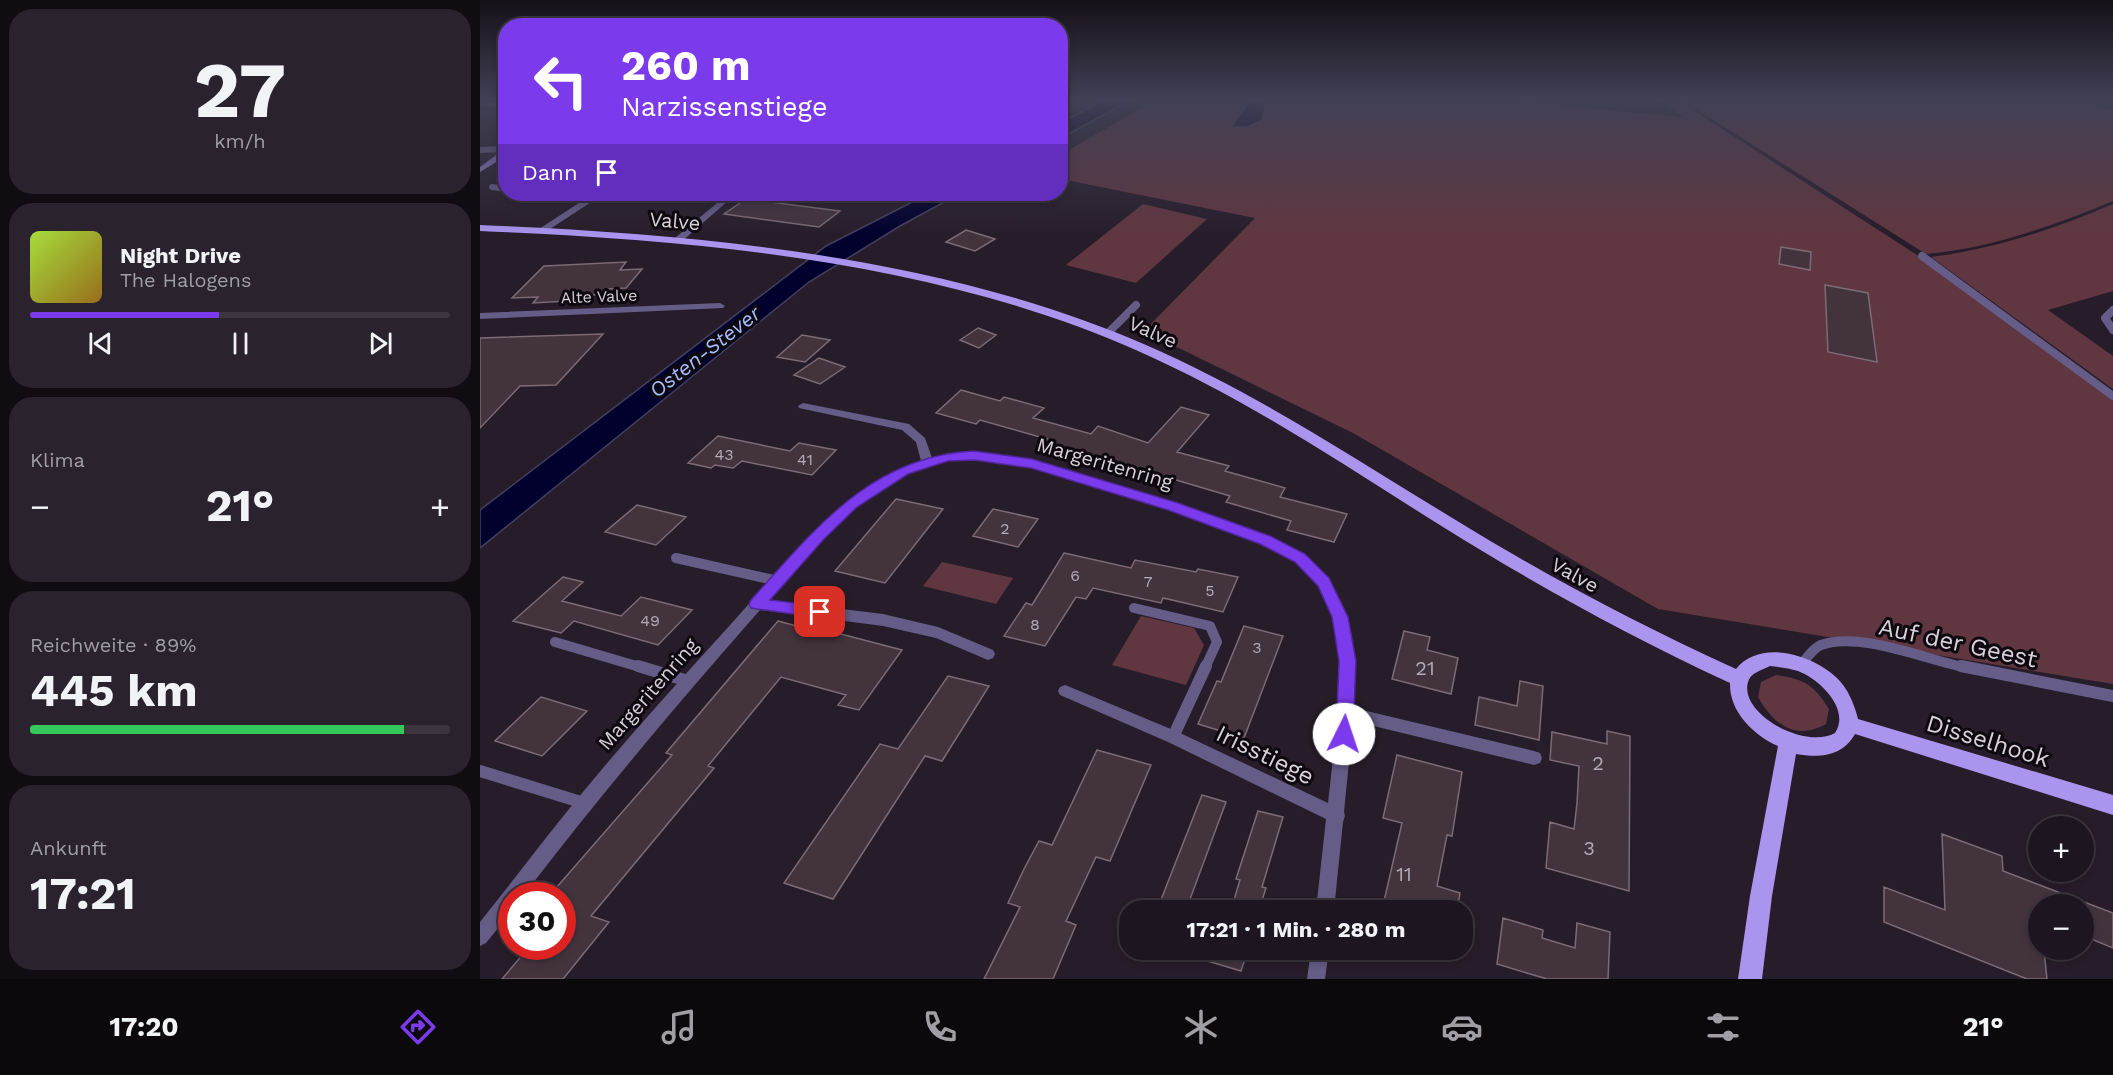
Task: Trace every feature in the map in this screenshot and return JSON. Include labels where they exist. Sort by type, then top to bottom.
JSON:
[{"type":"main road","points":[[480,170],[498,156]]},
{"type":"main road","name":"Valve","points":[[480,228],[543,230],[678,240],[794,255],[906,274],[984,293],[1108,333],[1233,393],[1322,443],[1466,534],[1566,593],[1739,679]]},
{"type":"main road","points":[[1769,659],[1785,660],[1801,665],[1821,675],[1837,690],[1847,707],[1849,724],[1845,735],[1836,743],[1822,748],[1805,748],[1770,734],[1754,721],[1743,707],[1738,692],[1739,679],[1745,669],[1755,662],[1769,659]]},
{"type":"main road","name":"Disselhook","points":[[1849,724],[2113,805]]},
{"type":"main road","points":[[1750,979],[1764,874],[1788,743]]},
{"type":"street","points":[[678,240],[724,201]]},
{"type":"street","name":"Alte Valve","points":[[480,316],[720,306]]},
{"type":"street","points":[[803,406],[905,427],[918,434],[924,445],[927,462]]},
{"type":"street","name":"Margeritenring","points":[[480,937],[584,803],[688,681],[819,535],[852,503],[903,471],[948,457],[974,456],[1049,468],[1173,506],[1265,540],[1300,558],[1324,582],[1340,617],[1347,661],[1346,713],[1337,816],[1326,900]]},
{"type":"street","points":[[757,604],[883,620],[938,633],[988,654]]},
{"type":"street","name":"Irisstiege","points":[[1065,691],[1173,737],[1337,816]]},
{"type":"street","points":[[1346,713],[1534,758]]},
{"type":"street","points":[[1316,979],[1319,960]]},
{"type":"lane","points":[[480,150],[498,150]]},
{"type":"lane","points":[[492,187],[498,188]]},
{"type":"lane","points":[[543,230],[587,201]]},
{"type":"lane","points":[[1922,256],[2113,396]]},
{"type":"lane","points":[[1108,333],[1136,305]]},
{"type":"lane","points":[[2113,310],[2105,318],[2113,330]]},
{"type":"lane","points":[[676,558],[778,581]]},
{"type":"lane","points":[[1134,608],[1210,626],[1217,642],[1173,737]]},
{"type":"lane","name":"Auf der Geest","points":[[1801,665],[1818,646],[1839,641],[1875,645],[1963,667],[2113,696]]},
{"type":"lane","points":[[555,642],[688,681]]},
{"type":"lane","points":[[480,771],[584,803]]},
{"type":"shaded area","points":[[1078,145],[1747,145],[1920,257],[2113,399],[2113,684],[1658,609],[1353,433],[1144,331],[1255,218],[1068,180],[1068,150]]},
{"type":"shaded area","points":[[1753,145],[2113,145],[2113,201],[2021,235],[1974,247],[1926,254]]},
{"type":"shaded area","points":[[1143,204],[1207,219],[1136,283],[1066,265]]},
{"type":"shaded area","points":[[2113,204],[2113,291],[2048,310],[2113,356],[2113,389],[1931,257],[1978,249],[2024,237]]},
{"type":"shaded area","points":[[942,562],[1013,578],[996,604],[923,586]]},
{"type":"shaded area","points":[[1141,616],[1194,628],[1204,645],[1186,685],[1112,665]]},
{"type":"shaded area","points":[[1776,675],[1801,681],[1813,689],[1829,709],[1826,724],[1805,731],[1796,730],[1787,727],[1771,715],[1758,697],[1761,682]]},
{"type":"water","name":"Osten-Stever","points":[[914,201],[946,201],[900,226],[809,282],[480,548],[480,510],[826,246]]},
{"type":"building","points":[[743,201],[762,201],[840,211],[819,227],[724,214]]},
{"type":"building","points":[[966,230],[995,239],[975,251],[946,242]]},
{"type":"building","points":[[1781,247],[1811,252],[1810,270],[1779,264]]},
{"type":"building","points":[[626,262],[620,270],[642,269],[626,288],[608,289],[603,295],[589,295],[585,300],[533,303],[538,297],[512,298],[544,266]]},
{"type":"building","points":[[1825,285],[1868,293],[1877,362],[1828,352]]},
{"type":"building","points":[[978,328],[996,335],[979,348],[960,340]]},
{"type":"building","points":[[603,334],[556,385],[520,386],[480,428],[480,338]]},
{"type":"building","points":[[802,335],[830,340],[805,362],[777,357]]},
{"type":"building","points":[[819,358],[845,367],[820,384],[794,375]]},
{"type":"building","points":[[961,390],[1000,401],[1004,397],[1044,408],[1033,418],[1091,434],[1098,426],[1148,443],[1181,407],[1209,415],[1177,452],[1229,466],[1225,471],[1285,488],[1280,497],[1347,514],[1334,542],[1287,530],[1291,521],[1226,502],[1230,496],[1075,450],[1072,453],[1042,445],[1047,439],[980,420],[976,424],[936,413]]},
{"type":"building","points":[[718,436],[790,451],[799,443],[836,450],[812,475],[742,461],[733,468],[715,465],[711,468],[688,463]]},
{"type":"building","points":[[896,499],[943,509],[885,583],[835,571]]},
{"type":"building","points":[[637,505],[686,517],[656,545],[605,532]]},
{"type":"building","points":[[993,509],[1038,519],[1018,547],[973,536]]},
{"type":"building","points":[[1064,553],[1131,568],[1135,560],[1196,572],[1198,569],[1238,577],[1223,612],[1163,598],[1161,603],[1093,588],[1086,599],[1076,597],[1045,646],[1004,636],[1026,603],[1032,605]]},
{"type":"building","points":[[563,577],[583,582],[562,601],[621,616],[641,597],[692,610],[658,645],[574,621],[561,633],[513,621]]},
{"type":"building","points":[[778,621],[819,632],[822,629],[902,650],[859,710],[838,705],[846,695],[781,677],[708,766],[714,768],[591,916],[609,922],[563,979],[502,979],[518,960],[576,960],[576,882],[561,882],[672,755],[666,753]]},
{"type":"building","points":[[1244,626],[1283,636],[1244,738],[1198,724],[1217,681],[1221,682]]},
{"type":"building","points":[[1404,631],[1430,637],[1427,650],[1458,658],[1451,694],[1392,679]]},
{"type":"building","points":[[948,676],[989,686],[942,761],[925,756],[833,899],[784,883],[880,744],[898,749]]},
{"type":"building","points":[[1520,681],[1543,686],[1539,740],[1475,725],[1479,697],[1517,706]]},
{"type":"building","points":[[541,697],[587,711],[542,756],[495,741]]},
{"type":"building","points":[[1607,731],[1630,736],[1629,891],[1546,868],[1550,822],[1574,829],[1579,766],[1550,760],[1552,732],[1607,744]]},
{"type":"building","points":[[1097,750],[1151,765],[1110,861],[1096,857],[1066,921],[1076,925],[1053,979],[984,979],[1020,907],[1008,903],[1024,869],[1039,841],[1052,845]]},
{"type":"building","points":[[1397,755],[1462,772],[1452,836],[1447,835],[1437,886],[1460,893],[1459,900],[1384,900],[1402,823],[1383,818]]},
{"type":"building","points":[[1202,795],[1226,802],[1190,900],[1161,900]]},
{"type":"building","points":[[1258,811],[1283,817],[1262,887],[1266,888],[1262,900],[1234,900],[1240,880],[1236,879]]},
{"type":"building","points":[[1942,834],[2002,856],[2003,871],[2063,894],[2028,894],[2028,960],[2045,960],[2047,979],[2027,979],[1884,922],[1884,887],[1945,910]]},
{"type":"building","points":[[2094,906],[2113,913],[2113,948],[2094,940]]},
{"type":"building","points":[[1503,918],[1543,930],[1542,938],[1575,948],[1577,923],[1610,932],[1608,979],[1547,979],[1497,964]]},
{"type":"building","points":[[1204,960],[1245,960],[1241,971]]},
{"type":"route","points":[[820,612],[757,604],[819,535],[852,503],[876,486],[903,471],[948,457],[998,458],[1032,464],[1173,506],[1265,540],[1300,558],[1324,582],[1340,617],[1347,661],[1344,734]]}]
